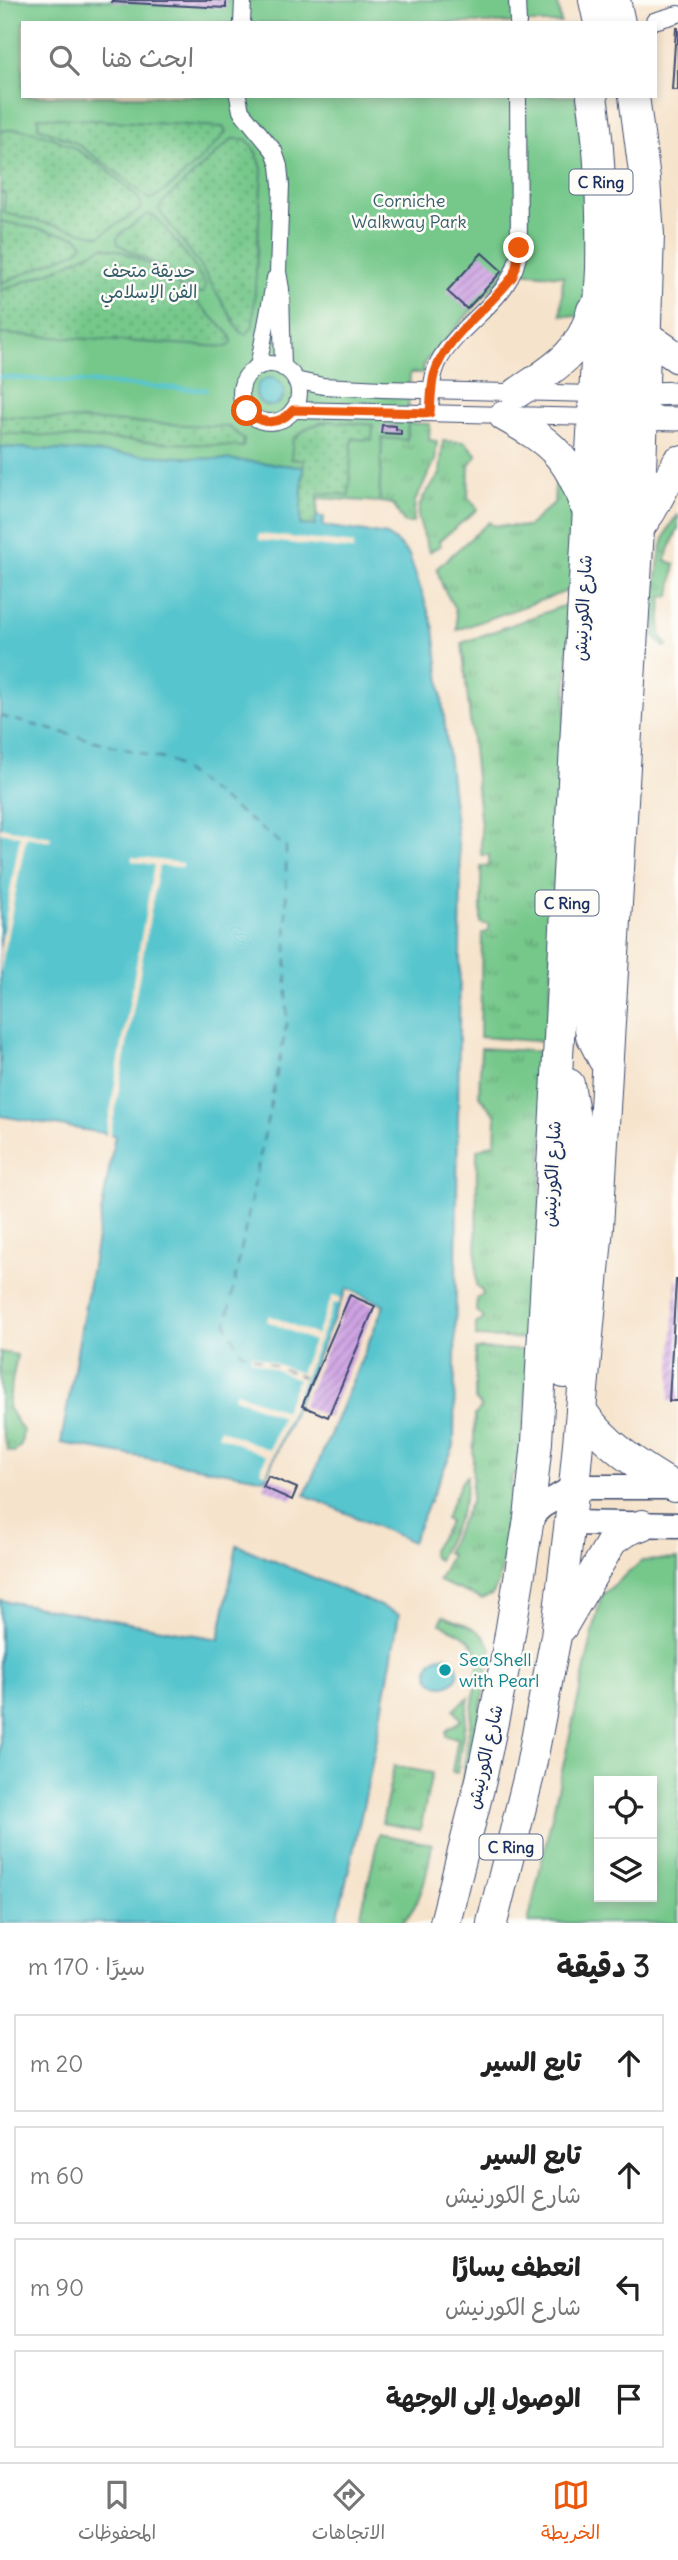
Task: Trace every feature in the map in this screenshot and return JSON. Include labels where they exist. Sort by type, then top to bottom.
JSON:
[{"type":"highway","points":[[575,0],[579,21]]},
{"type":"highway","points":[[594,0],[599,21]]},
{"type":"highway","points":[[615,0],[620,21]]},
{"type":"highway","name":"شارع الكورنيش","points":[[492,1923],[530,1771],[556,1636],[567,1502],[581,1410],[597,1227],[639,528],[618,406],[601,269],[601,176],[592,98]]},
{"type":"highway","points":[[607,1065],[591,1035],[586,1002],[618,406],[622,278],[622,208],[612,98]]},
{"type":"highway","name":"شارع الكورنيش","points":[[445,1923],[481,1780],[505,1664],[530,1518],[537,1442],[560,1047],[587,514],[618,406],[645,335],[649,284],[645,180],[634,98]]},
{"type":"highway","points":[[587,514],[576,478],[555,450],[511,404],[573,352],[587,328],[601,269]]},
{"type":"highway","points":[[645,335],[678,358]]},
{"type":"highway","points":[[639,528],[678,461]]},
{"type":"highway","points":[[560,1047],[574,1102],[576,1124],[566,1347],[558,1452],[567,1502]]},
{"type":"highway","points":[[581,1410],[590,1423],[616,1448],[676,1487]]},
{"type":"highway","points":[[556,1636],[574,1610],[612,1541],[626,1531],[642,1525]]},
{"type":"highway","points":[[455,1883],[456,1923]]},
{"type":"main road","points":[[530,1518],[567,1502],[676,1487]]},
{"type":"main road","points":[[567,1502],[642,1525],[678,1525]]},
{"type":"street","points":[[242,21],[243,0]]},
{"type":"street","points":[[517,0],[518,21]]},
{"type":"street","points":[[654,21],[678,14]]},
{"type":"street","points":[[238,98],[241,111],[274,151],[279,166],[281,185],[278,272],[281,289],[283,368]]},
{"type":"street","points":[[430,413],[431,390],[440,359],[454,340],[507,284],[516,267],[519,248],[518,98]]},
{"type":"street","points":[[258,367],[270,295],[278,272]]},
{"type":"street","points":[[295,380],[298,395],[293,410],[287,416],[271,422],[253,417],[247,411],[243,403],[242,389],[247,376],[258,367],[266,365],[283,368],[295,380],[323,386],[431,390],[511,404],[618,406],[678,394]]},
{"type":"street","points":[[293,410],[430,413],[511,404],[618,406],[678,419]]},
{"type":"green space","name":"حديقة متحف الفن الإسلامي","points":[[0,0],[557,0],[561,21],[21,21],[21,98],[575,98],[586,167],[589,213],[584,317],[561,315],[563,276],[507,271],[424,363],[423,373],[410,373],[407,440],[382,438],[379,502],[318,498],[316,526],[303,467],[232,460],[0,447]]},
{"type":"green space","points":[[38,117],[223,127],[226,132],[178,180],[149,199],[76,143],[38,127]]},
{"type":"green space","points":[[18,129],[52,138],[85,154],[128,188],[140,200],[141,209],[99,236],[4,213],[5,193],[0,192],[0,131]]},
{"type":"green space","points":[[232,139],[246,139],[256,153],[262,169],[253,325],[247,334],[241,333],[200,265],[159,210],[162,203]]},
{"type":"green space","points":[[148,214],[156,217],[188,257],[206,285],[203,293],[197,293],[169,272],[118,244],[120,234]]},
{"type":"green space","points":[[0,221],[77,237],[83,244],[77,251],[2,283]]},
{"type":"green space","points":[[103,247],[134,257],[165,276],[225,329],[232,343],[227,347],[0,334],[0,291],[55,270]]},
{"type":"green space","points":[[0,416],[229,427],[244,440],[243,447],[0,433]]},
{"type":"green space","points":[[327,421],[373,425],[372,440],[352,439],[349,495],[318,493],[316,526],[300,525],[304,460],[291,459],[293,439],[309,427]]},
{"type":"green space","points":[[408,423],[430,424],[429,440],[437,441],[435,461],[415,501],[413,523],[404,523],[393,504],[379,502],[382,438],[407,440]]},
{"type":"green space","points":[[443,441],[465,442],[477,455],[469,465],[468,497],[478,509],[439,541],[441,545],[429,552],[418,517],[419,509],[422,499],[440,474]]},
{"type":"green space","points":[[556,469],[575,501],[573,589],[457,630],[454,609],[442,586],[437,568],[489,522],[492,525],[527,527],[554,503]]},
{"type":"green space","points":[[678,515],[678,528],[665,560],[675,564],[670,596],[662,597],[660,635],[668,645],[664,647],[654,636],[657,572],[664,540]]},
{"type":"green space","points":[[571,603],[548,1042],[480,1037],[482,933],[488,932],[489,925],[481,923],[481,867],[489,866],[489,855],[481,855],[481,827],[462,643]]},
{"type":"green space","points":[[481,1048],[547,1052],[533,1339],[476,1337],[476,1323],[482,1321],[483,1317],[476,1311],[477,1298],[482,1296],[483,1292],[476,1285],[477,1150],[495,1143],[496,1116],[479,1096]]},
{"type":"green space","points":[[475,1349],[529,1350],[520,1470],[512,1476],[511,1491],[516,1501],[516,1510],[498,1584],[492,1595],[482,1599],[438,1581],[451,1555],[446,1552],[471,1502],[475,1415],[482,1407],[475,1400]]},
{"type":"green space","points":[[0,1352],[17,1355],[8,1404],[23,1431],[21,1445],[15,1452],[8,1451],[0,1424]]},
{"type":"green space","points":[[467,1476],[462,1509],[438,1560],[431,1552],[450,1522],[445,1519],[462,1481]]},
{"type":"green space","points":[[678,1559],[678,1923],[528,1923],[601,1596],[642,1561]]},
{"type":"green space","points":[[443,1616],[478,1631],[491,1649],[474,1748],[460,1798],[479,1659],[470,1641],[440,1624]]},
{"type":"green space","points":[[469,1697],[457,1773],[452,1772],[458,1738],[446,1736],[446,1731],[461,1720],[454,1709]]},
{"type":"green space","points":[[394,1766],[432,1773],[420,1830],[382,1823]]},
{"type":"green space","points":[[379,1834],[432,1844],[419,1897],[402,1923],[359,1923]]},
{"type":"water","points":[[270,378],[280,382],[284,392],[280,402],[270,406],[260,402],[256,392],[260,382]]},
{"type":"water","points":[[0,447],[232,460],[303,467],[300,525],[315,526],[316,516],[324,517],[323,526],[387,535],[409,555],[434,628],[461,870],[454,1446],[412,1542],[305,1495],[384,1305],[347,1288],[265,1479],[61,1443],[115,1135],[0,1116]]},
{"type":"water","points":[[237,1545],[399,1614],[371,1769],[336,1923],[0,1923],[0,1600],[219,1639]]},
{"type":"water","points":[[443,1656],[454,1660],[458,1671],[454,1682],[443,1686],[432,1682],[428,1671],[432,1660]]},
{"type":"pier","points":[[259,534],[354,544],[353,550],[259,540]]},
{"type":"pier","points":[[0,827],[51,837],[50,841],[26,837],[0,974],[0,949],[20,836],[0,832]]},
{"type":"pier","points":[[132,857],[182,863],[182,867],[159,866],[115,1111],[110,1135],[106,1135],[154,865],[132,861]]},
{"type":"pier","points":[[333,1295],[341,1298],[339,1304],[334,1303],[266,1474],[260,1471],[266,1456],[218,1435],[220,1429],[269,1450],[282,1417],[234,1397],[236,1392],[284,1411],[298,1379],[250,1359],[252,1354],[300,1373],[313,1341],[267,1321],[269,1315],[316,1335]]},
{"type":"building","points":[[226,0],[226,8],[112,2]]},
{"type":"building","points":[[676,28],[678,90],[672,90]]},
{"type":"building","points":[[482,253],[502,271],[467,309],[447,291]]},
{"type":"building","points":[[382,425],[396,426],[396,429],[401,430],[401,434],[381,433]]},
{"type":"building","points":[[676,1280],[678,1401],[669,1401]]},
{"type":"building","points":[[350,1295],[375,1306],[328,1417],[302,1406]]},
{"type":"building","points":[[268,1476],[297,1488],[292,1500],[263,1487]]},
{"type":"waterway","points":[[0,377],[206,390]]},
{"type":"ferry route","points":[[0,716],[171,761],[286,847],[287,1023],[226,1324],[241,1352],[303,1377]]},
{"type":"place","name":"Sea Shell with Pearl","points":[[445,1670]]},
{"type":"route","points":[[247,411],[253,417],[271,422],[279,421],[293,410],[430,413],[431,390],[440,359],[513,276],[519,248]]},
{"type":"park label","name":"Corniche Walkway Park","points":[[409,211]]}]
